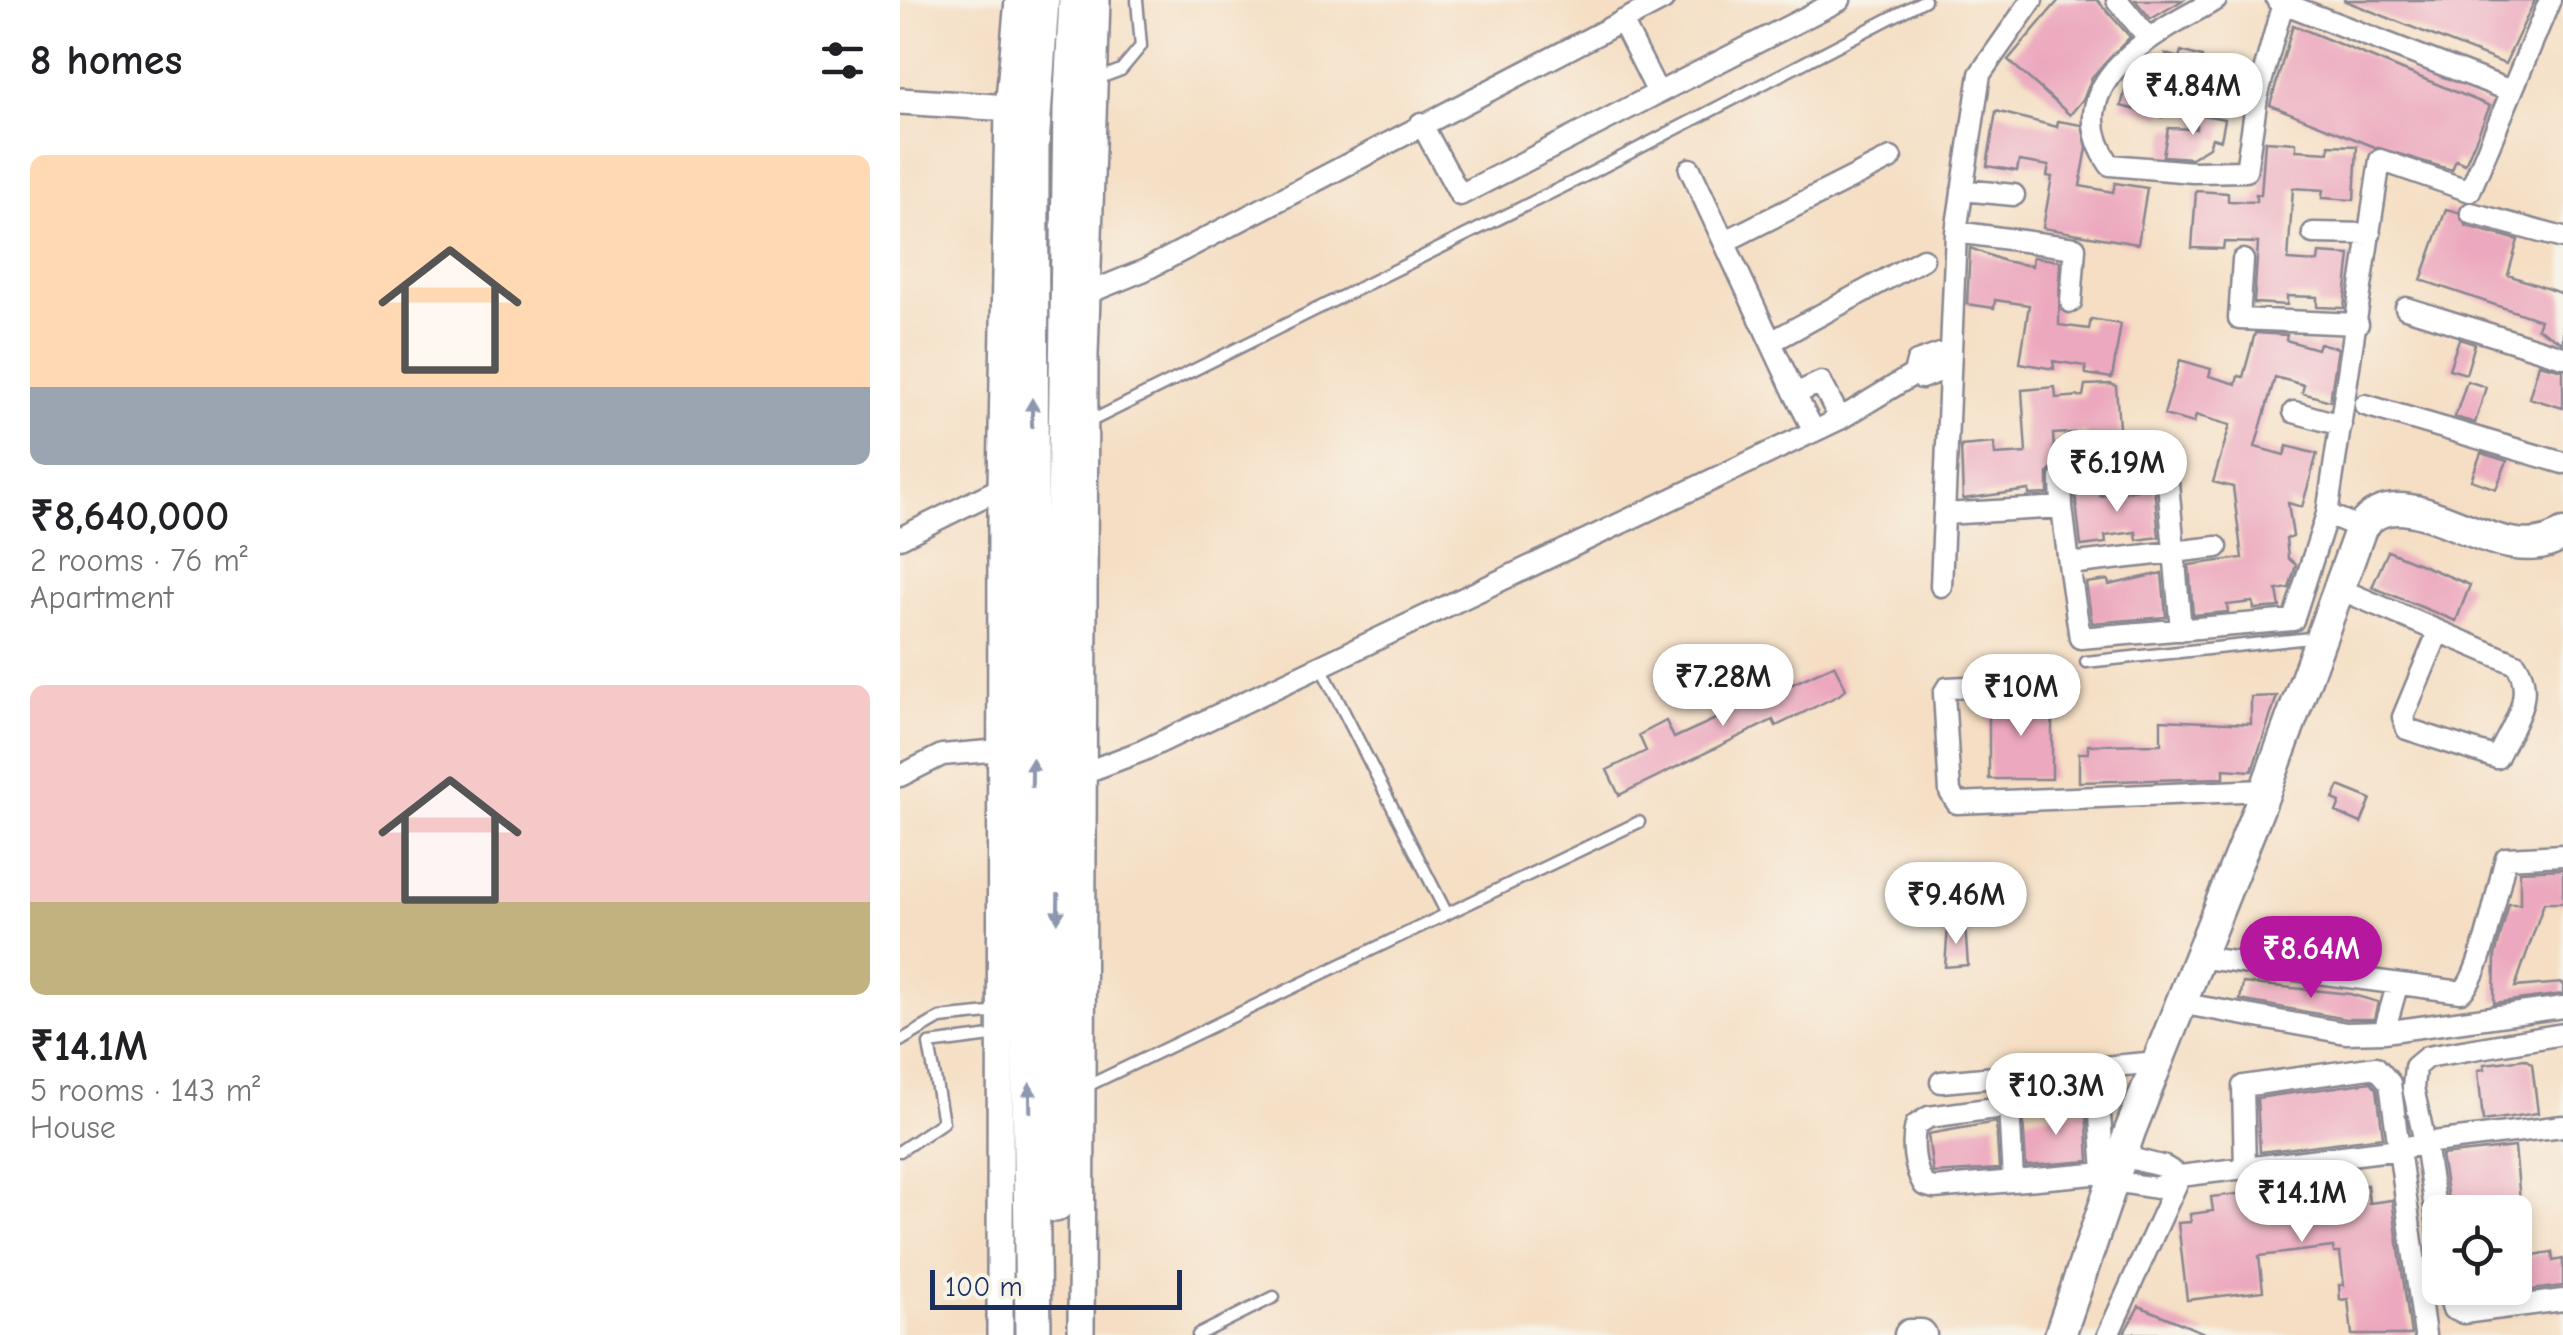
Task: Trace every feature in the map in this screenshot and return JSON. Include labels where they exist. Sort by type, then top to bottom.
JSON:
[{"type":"highway","points":[[1033,1335],[1029,982],[1016,487],[1020,110],[1040,0]]},
{"type":"highway","points":[[1056,1335],[1081,111],[1077,0]]},
{"type":"main road","points":[[2060,1335],[2114,1170],[2265,790],[2361,528],[2378,511],[2400,508],[2514,546],[2549,544],[2563,534]]},
{"type":"main road","points":[[1910,1335],[1921,1335]]},
{"type":"street","points":[[1018,0],[1020,110]]},
{"type":"street","points":[[1081,1335],[1088,293],[1081,111],[1094,80],[1097,0]]},
{"type":"street","points":[[1088,293],[1145,270],[1663,0]]},
{"type":"street","points":[[1421,123],[1460,195],[1840,0]]},
{"type":"street","points":[[1941,586],[1956,232],[1980,74],[2032,0]]},
{"type":"street","points":[[2116,0],[2147,36]]},
{"type":"street","points":[[2216,0],[2147,36],[2107,78],[2094,109],[2096,145],[2110,165],[2193,172],[2246,171],[2257,97],[2280,1],[2511,90]]},
{"type":"street","points":[[2181,630],[2166,460],[2061,478],[2080,638],[2181,630],[2293,620],[2327,514],[2380,160],[2470,191],[2550,0]]},
{"type":"street","points":[[1622,21],[1658,92]]},
{"type":"street","points":[[900,102],[1081,111]]},
{"type":"street","points":[[1724,242],[1891,158]]},
{"type":"street","points":[[1690,169],[1814,432]]},
{"type":"street","points":[[1962,190],[2014,196]]},
{"type":"street","points":[[2471,213],[2563,238]]},
{"type":"street","points":[[1956,232],[2075,248],[2071,302]]},
{"type":"street","points":[[2312,233],[2370,234]]},
{"type":"street","points":[[1770,342],[1923,258]]},
{"type":"street","points":[[2244,260],[2239,319],[2358,324]]},
{"type":"street","points":[[2406,308],[2563,356]]},
{"type":"street","points":[[1086,772],[1142,751],[1814,432],[1914,374],[1917,362],[1948,359]]},
{"type":"street","points":[[1795,394],[1821,382],[1840,419]]},
{"type":"street","points":[[2365,405],[2563,464]]},
{"type":"street","points":[[2294,412],[2342,426]]},
{"type":"street","points":[[900,538],[1016,487],[1001,750],[1000,1335]]},
{"type":"street","points":[[1944,514],[2062,507]]},
{"type":"street","points":[[2327,514],[2361,528]]},
{"type":"street","points":[[2069,564],[2217,547]]},
{"type":"street","points":[[2337,588],[2516,664],[2524,676],[2527,695],[2497,758],[2480,756],[2407,729],[2403,717],[2438,633]]},
{"type":"street","points":[[2048,683],[1947,688],[1944,694],[1950,792],[1957,803],[2265,790]]},
{"type":"street","points":[[900,776],[942,755],[1001,750]]},
{"type":"street","points":[[2196,957],[2454,994],[2464,991],[2477,964],[2506,858],[2563,855]]},
{"type":"street","points":[[2384,1032],[2397,986]]},
{"type":"street","points":[[2179,1003],[2346,1033],[2384,1032],[2563,1007]]},
{"type":"street","points":[[2433,1195],[2413,1088],[2415,1067],[2427,1057],[2563,1034]]},
{"type":"street","points":[[1941,1082],[2157,1062]]},
{"type":"street","points":[[2245,1168],[2243,1086],[2376,1067],[2390,1083],[2425,1335]]},
{"type":"street","points":[[2114,1170],[2099,1101],[2089,1095],[1929,1117],[1916,1125],[1913,1136],[1924,1185],[2165,1167],[2180,1176],[2563,1126]]},
{"type":"street","points":[[2009,1106],[2012,1180]]},
{"type":"street","points":[[2108,1335],[2180,1176]]},
{"type":"street","points":[[2532,1304],[2563,1300]]},
{"type":"street","points":[[2451,1305],[2463,1314],[2527,1305]]},
{"type":"lane","points":[[1094,80],[1134,60],[1142,46],[1137,0]]},
{"type":"lane","points":[[1086,423],[1590,174],[1925,0]]},
{"type":"lane","points":[[2086,662],[2320,637]]},
{"type":"lane","points":[[1321,666],[1447,914]]},
{"type":"lane","points":[[1082,1088],[1639,822]]},
{"type":"lane","points":[[900,1041],[940,1018],[1000,1023]]},
{"type":"lane","points":[[900,1151],[944,1122],[929,1044],[1000,1023]]},
{"type":"lane","points":[[1198,1335],[1274,1297]]},
{"type":"building","points":[[2059,0],[2097,0],[2130,37],[2092,77],[2084,98],[2070,115],[2008,60]]},
{"type":"building","points":[[2135,0],[2183,0],[2151,19]]},
{"type":"building","points":[[2343,0],[2535,0],[2505,64]]},
{"type":"building","points":[[2293,25],[2490,106],[2465,164],[2456,160],[2452,170],[2375,147],[2270,105]]},
{"type":"building","points":[[2181,51],[2202,57],[2192,94],[2165,107],[2162,117],[2121,106],[2128,81],[2146,86],[2148,77],[2166,74],[2170,61],[2166,54],[2179,58]]},
{"type":"building","points":[[1996,111],[2057,127],[2058,121],[2082,125],[2087,148],[2080,186],[2113,192],[2115,183],[2147,188],[2138,244],[2043,228],[2052,177],[2047,176],[2049,166],[2019,161],[2017,171],[1987,166]]},
{"type":"building","points":[[2197,114],[2225,119],[2221,140],[2212,138],[2209,147],[2191,158],[2163,156],[2168,128],[2196,129]]},
{"type":"building","points":[[2265,141],[2296,143],[2296,150],[2329,152],[2329,145],[2357,146],[2354,200],[2322,198],[2323,190],[2293,188],[2288,260],[2318,262],[2319,253],[2350,255],[2344,308],[2317,307],[2317,297],[2287,296],[2287,305],[2254,303],[2258,243],[2224,242],[2223,249],[2192,248],[2196,191],[2228,193],[2228,201],[2256,202],[2256,194],[2261,195]]},
{"type":"building","points":[[2446,209],[2458,212],[2466,226],[2518,240],[2508,275],[2563,294],[2563,343],[2537,328],[2540,320],[2421,280]]},
{"type":"building","points":[[1970,248],[2004,261],[2032,266],[2033,257],[2060,261],[2059,325],[2089,329],[2091,319],[2121,324],[2112,378],[2086,374],[2085,366],[2053,361],[2054,369],[2020,363],[2029,305],[1995,300],[1994,308],[1967,304]]},
{"type":"building","points":[[2255,333],[2287,335],[2286,340],[2317,349],[2319,343],[2338,348],[2330,401],[2302,393],[2304,385],[2275,377],[2255,447],[2284,455],[2287,446],[2317,454],[2302,507],[2288,503],[2293,536],[2286,538],[2288,558],[2296,565],[2289,588],[2277,590],[2280,607],[2254,609],[2253,602],[2227,605],[2228,612],[2193,615],[2189,565],[2242,558],[2233,487],[2213,482],[2230,425],[2196,415],[2194,423],[2164,415],[2180,360],[2211,369],[2209,376],[2236,384],[2238,376],[2243,377]]},
{"type":"building","points":[[2459,339],[2475,344],[2466,374],[2449,369]]},
{"type":"building","points":[[2539,364],[2563,370],[2563,408],[2529,398]]},
{"type":"building","points":[[2467,381],[2486,387],[2475,423],[2455,417]]},
{"type":"building","points":[[2085,385],[2116,386],[2120,442],[2087,444],[2086,432],[2053,434],[2055,466],[2048,473],[2048,494],[2029,495],[2029,490],[1963,499],[1961,446],[1994,443],[1995,455],[2026,453],[2022,390],[2055,387],[2056,398],[2083,396]]},
{"type":"building","points":[[2481,453],[2507,461],[2496,489],[2471,480]]},
{"type":"building","points":[[2154,486],[2159,537],[2137,540],[2136,532],[2105,536],[2106,543],[2081,546],[2075,493],[2100,490],[2100,496]]},
{"type":"building","points":[[2388,551],[2470,585],[2456,621],[2372,587]]},
{"type":"building","points":[[2162,573],[2166,617],[2092,623],[2086,583],[2108,580],[2109,585]]},
{"type":"building","points":[[1834,665],[1846,689],[1839,695],[1776,726],[1773,720],[1619,795],[1607,770],[1646,751],[1639,735],[1666,721],[1674,738]]},
{"type":"building","points":[[2277,696],[2252,771],[2224,769],[2224,778],[2079,782],[2079,753],[2088,753],[2088,745],[2161,744],[2161,720],[2251,724],[2251,697]]},
{"type":"building","points":[[2052,698],[2052,779],[1989,779],[1989,700]]},
{"type":"building","points":[[2339,786],[2371,799],[2361,823],[2336,812],[2340,802],[2333,799]]},
{"type":"building","points":[[2563,869],[2563,903],[2544,903],[2515,987],[2563,983],[2563,994],[2494,1003],[2495,956],[2509,904],[2520,904],[2520,871]]},
{"type":"building","points":[[1948,925],[1965,925],[1968,965],[1945,967]]},
{"type":"building","points":[[2243,983],[2350,994],[2378,1002],[2374,1019],[2347,1019],[2240,1000]]},
{"type":"building","points":[[2525,1059],[2532,1064],[2538,1113],[2483,1121],[2478,1070],[2485,1069],[2484,1064]]},
{"type":"building","points":[[2371,1082],[2377,1089],[2383,1137],[2260,1152],[2257,1098]]},
{"type":"building","points":[[2086,1109],[2089,1161],[2026,1166],[2023,1118]]},
{"type":"building","points":[[1996,1122],[1999,1169],[1933,1173],[1928,1134]]},
{"type":"building","points":[[2515,1147],[2519,1195],[2447,1195],[2441,1155]]},
{"type":"building","points":[[2356,1173],[2358,1186],[2367,1185],[2369,1203],[2392,1200],[2411,1335],[2352,1335],[2348,1299],[2340,1300],[2339,1285],[2344,1285],[2340,1253],[2334,1253],[2333,1247],[2259,1256],[2263,1291],[2187,1300],[2178,1223],[2191,1222],[2190,1214],[2213,1211],[2211,1197],[2254,1192],[2253,1186]]},
{"type":"building","points":[[2552,1252],[2553,1261],[2563,1259],[2563,1286],[2532,1290],[2532,1255]]},
{"type":"building","points":[[2139,1306],[2209,1335],[2124,1333]]}]
